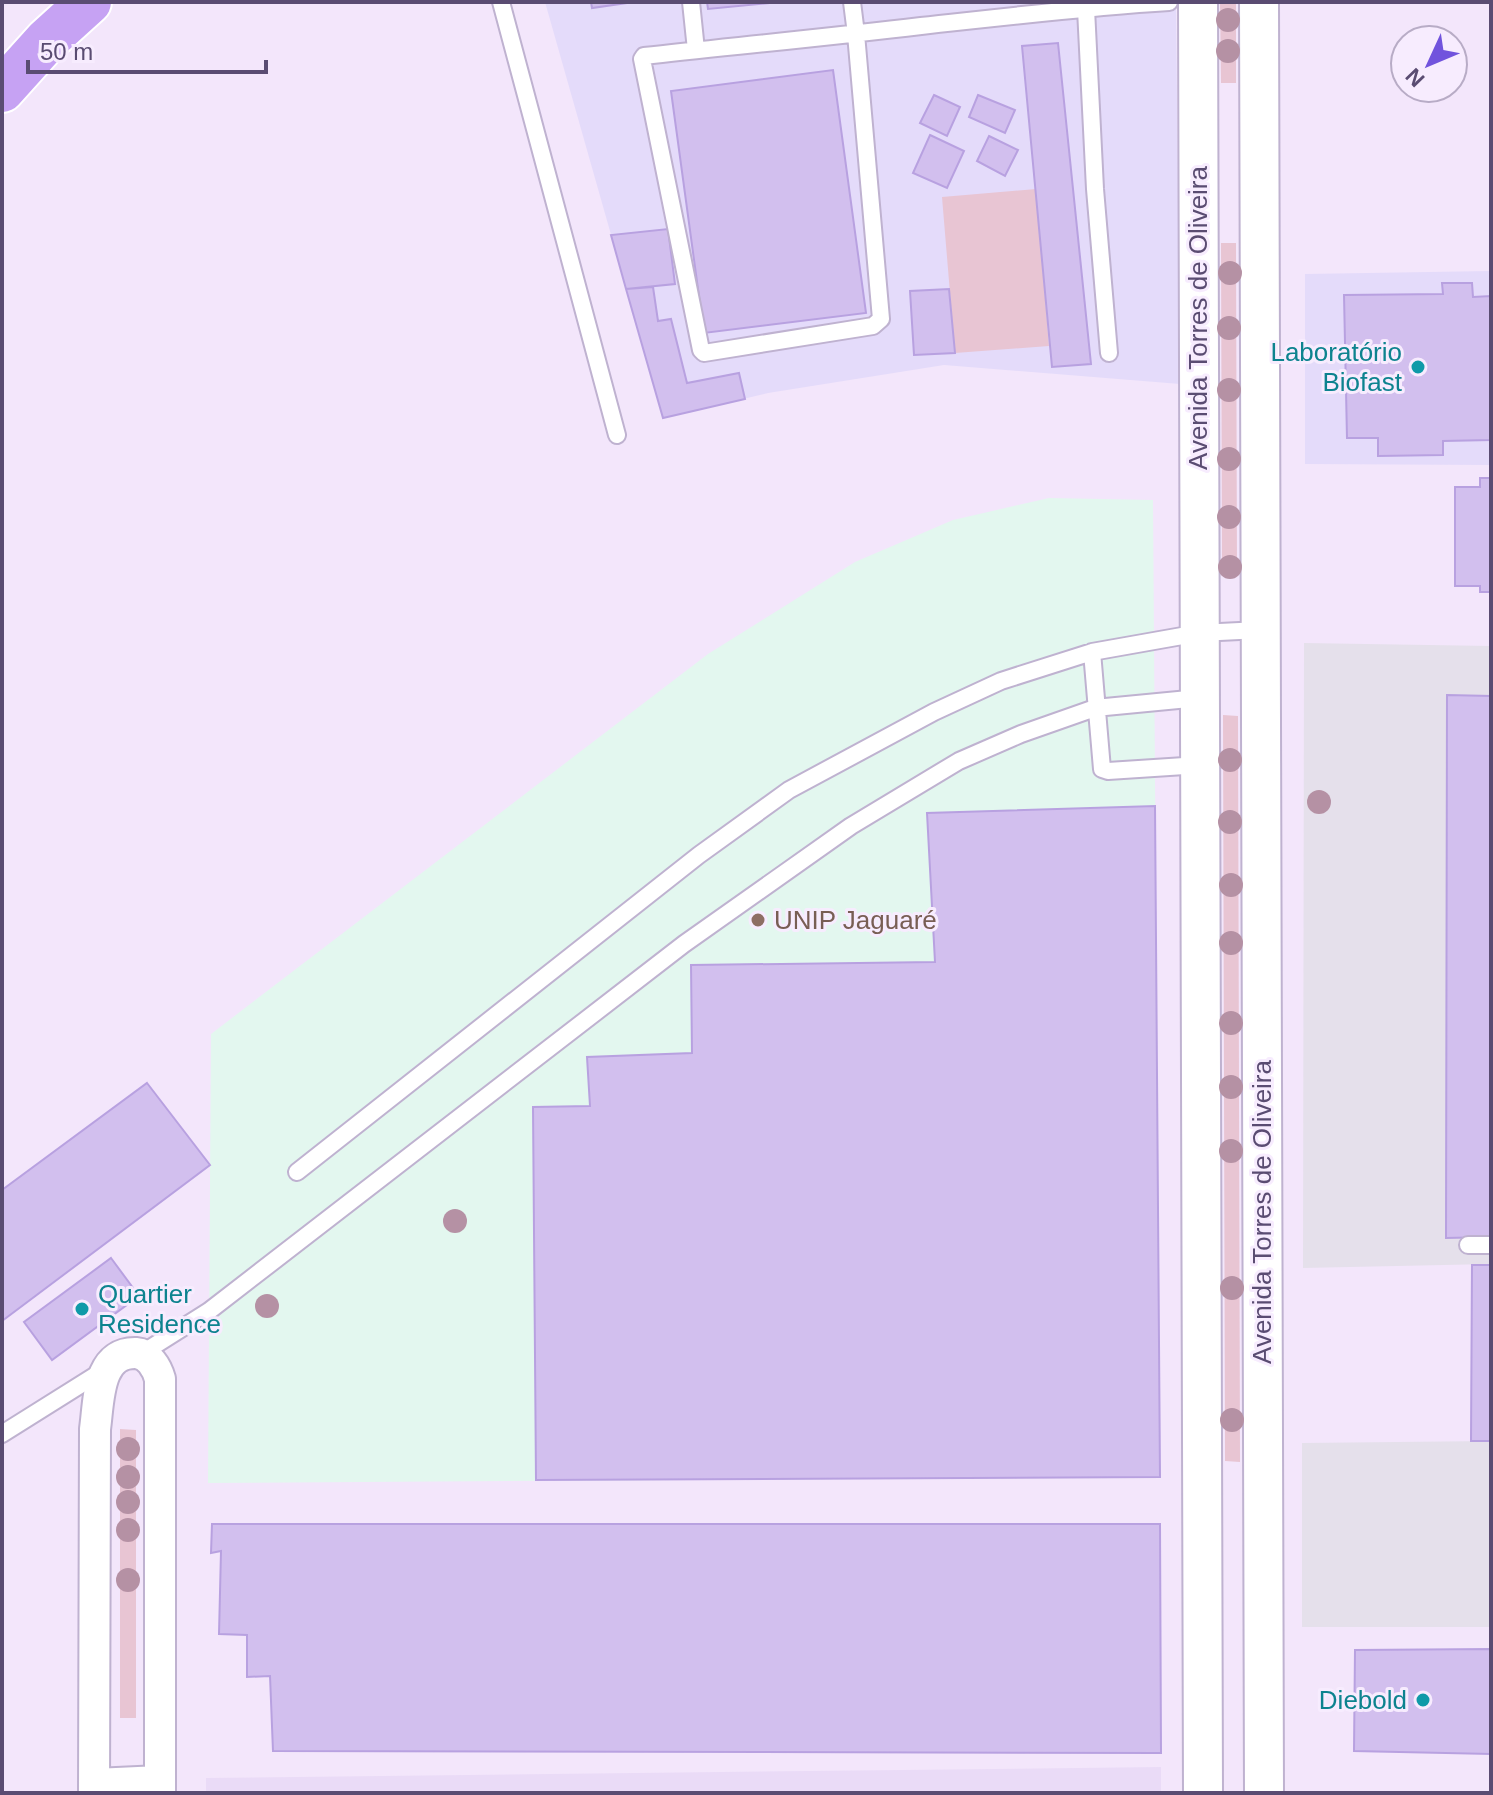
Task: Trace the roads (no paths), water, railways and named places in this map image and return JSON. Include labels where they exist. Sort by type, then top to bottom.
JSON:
[{"type":"highway","points":[[2,90],[47,40],[89,2]]},
{"type":"street","name":"Avenida Torres de Oliveira","points":[[1198,2],[1203,1788]]},
{"type":"street","name":"Avenida Torres de Oliveira","points":[[1259,2],[1264,1788]]},
{"type":"street","points":[[1198,179],[1259,177]]},
{"type":"street","points":[[123,1354],[141,1354],[157,1369],[160,1379],[160,1787],[94,1788],[95,1429],[105,1369],[123,1354]]},
{"type":"street","points":[[1202,1515],[1263,1518]]},
{"type":"street","points":[[1203,1788],[1264,1788]]},
{"type":"lane","points":[[501,2],[617,435]]},
{"type":"lane","points":[[691,2],[696,50]]},
{"type":"lane","points":[[852,2],[856,34],[881,319],[873,326],[705,353],[701,350],[642,59],[644,56],[856,34],[1013,9],[1086,9],[1169,2]]},
{"type":"lane","points":[[1086,9],[1095,189],[1109,353]]},
{"type":"lane","points":[[297,1172],[699,855],[789,790],[947,706],[1001,681],[1092,652],[1199,633],[1260,630]]},
{"type":"lane","points":[[1092,652],[1101,766],[1105,771],[1200,765]]},
{"type":"lane","points":[[141,1354],[209,1311],[684,944],[851,826],[959,761],[1021,734],[1095,708],[1199,698]]},
{"type":"lane","points":[[1468,1245],[1491,1245]]},
{"type":"lane","points":[[2,1434],[105,1369]]},
{"type":"place","name":"Laboratório Biofast","points":[[1418,367]]},
{"type":"place","name":"UNIP Jaguaré","points":[[758,920]]},
{"type":"place","name":"Quartier Residence","points":[[82,1309]]},
{"type":"place","name":"Diebold","points":[[1423,1700]]}]
